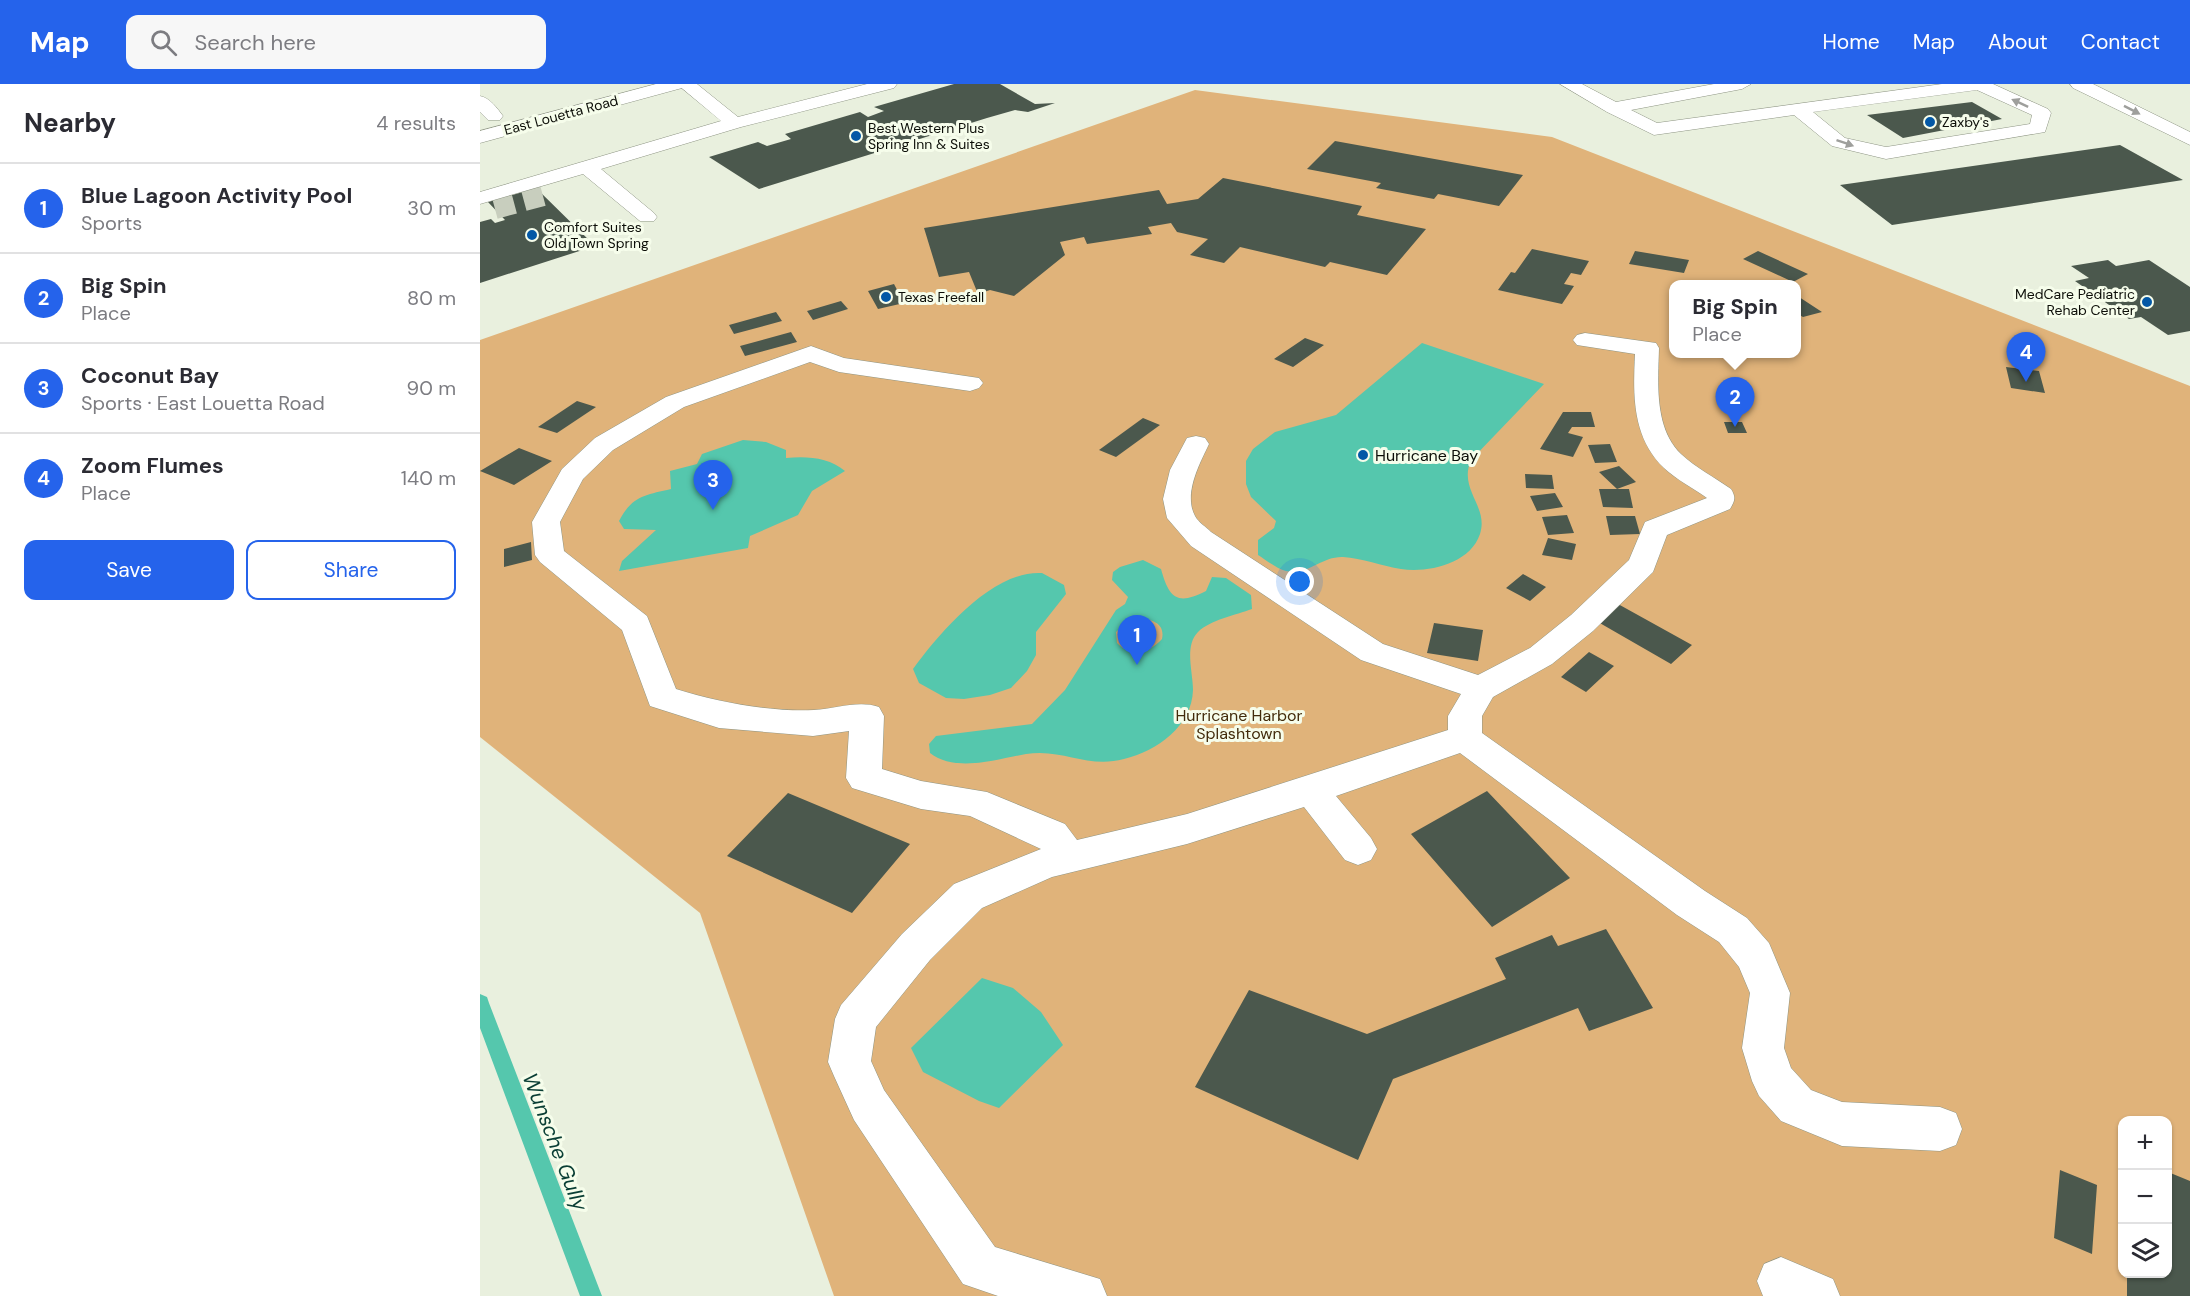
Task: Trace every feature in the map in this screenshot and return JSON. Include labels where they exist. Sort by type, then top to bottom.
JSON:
[{"type":"street","name":"East Louetta Road","points":[[487,118],[614,84]]},
{"type":"street","name":"East Louetta Road","points":[[480,137],[676,84]]},
{"type":"street","points":[[686,84],[735,123]]},
{"type":"street","points":[[485,207],[566,173],[735,123],[888,84]]},
{"type":"street","points":[[1573,84],[1654,129],[1798,109],[1981,84],[2042,113],[2038,128],[1886,153],[1839,142],[1798,109]]},
{"type":"street","points":[[1613,108],[1715,86],[1742,84]]},
{"type":"street","points":[[2079,84],[2190,139]]},
{"type":"street","points":[[480,101],[487,118]]},
{"type":"street","points":[[587,167],[648,217]]},
{"type":"street","points":[[543,195],[550,193],[566,173]]},
{"type":"street","points":[[1465,738],[1466,716],[1481,688],[1541,656],[1582,623],[1642,565],[1654,529],[1720,503],[1722,495],[1669,457],[1653,433],[1646,405],[1647,348],[1585,340]]},
{"type":"street","points":[[970,383],[840,364],[811,353],[675,402],[604,444],[572,475],[546,522],[550,555],[636,624],[662,697],[719,715],[813,723],[867,716],[868,737],[864,778],[921,795],[974,802],[1052,835],[1068,857]]},
{"type":"street","points":[[1196,444],[1179,487],[1182,519],[1201,539],[1276,591],[1372,652],[1481,688]]},
{"type":"street","points":[[1083,1296],[980,1267],[868,1105],[849,1062],[856,1019],[916,947],[968,896],[1046,863],[1187,829],[1465,738]]},
{"type":"street","points":[[1465,738],[1487,757],[1646,868],[1691,903],[1733,930],[1755,956],[1770,993],[1764,1048],[1774,1082],[1796,1106],[1842,1124],[1940,1129]]},
{"type":"street","points":[[1311,790],[1358,849]]},
{"type":"green space","name":"Hurricane Harbor Splashtown","points":[[1195,90],[1552,137],[2190,386],[2190,1296],[834,1296],[700,913],[480,737],[480,340]]},
{"type":"water","name":"Hurricane Bay","points":[[1422,343],[1544,384],[1471,460],[1468,480],[1482,524],[1475,544],[1467,553],[1447,564],[1435,568],[1412,570],[1343,557],[1328,559],[1308,569],[1294,572],[1279,568],[1258,555],[1258,540],[1274,528],[1276,521],[1251,497],[1246,484],[1246,461],[1253,449],[1275,432],[1336,415]]},
{"type":"water","points":[[743,440],[766,442],[786,450],[786,458],[817,458],[839,466],[845,471],[812,491],[798,515],[750,536],[748,548],[619,571],[622,561],[656,530],[624,529],[619,521],[629,506],[647,495],[671,489],[670,471],[697,464],[702,454]]},
{"type":"water","points":[[1143,560],[1161,569],[1171,593],[1181,598],[1196,596],[1206,591],[1212,577],[1226,578],[1251,595],[1252,609],[1209,624],[1194,638],[1190,652],[1193,690],[1191,703],[1179,726],[1170,735],[1149,750],[1136,755],[1098,762],[1039,753],[964,763],[940,759],[930,753],[929,744],[936,736],[1032,724],[1065,690],[1116,610],[1125,604],[1128,597],[1112,580],[1113,572],[1120,567]],"holes":[[[1140,618],[1160,626],[1162,639],[1152,648],[1134,652],[1117,643],[1116,632],[1127,622]]]},
{"type":"water","points":[[1042,573],[1064,585],[1066,594],[1036,632],[1036,655],[1027,671],[1011,688],[990,695],[964,699],[946,698],[919,683],[913,669],[938,638],[969,606],[1005,582],[1023,575]]},
{"type":"water","points":[[982,978],[1013,988],[1041,1012],[1063,1045],[999,1108],[979,1101],[923,1072],[911,1048]]},
{"type":"building","name":"Best Western Plus Spring Inn & Suites","points":[[954,84],[1000,84],[1035,104],[1055,103],[1028,112],[1015,110],[987,118],[759,189],[709,157],[758,142],[767,146],[791,139],[785,134],[860,112],[868,117],[884,111],[874,107]]},
{"type":"building","name":"Zaxby's","points":[[1972,102],[2002,119],[1903,138],[1867,115]]},
{"type":"building","points":[[1335,141],[1523,175],[1499,206],[1438,194],[1434,199],[1376,188],[1381,183],[1307,169]]},
{"type":"building","points":[[2120,145],[2183,180],[1892,225],[1840,185]]},
{"type":"building","points":[[1223,178],[1362,206],[1357,215],[1426,229],[1387,275],[1330,262],[1325,267],[1240,247],[1224,263],[1190,255],[1208,239],[1177,232],[1171,223],[1148,227],[1152,234],[1087,244],[1084,237],[1060,242],[1065,255],[1014,296],[990,290],[978,294],[969,272],[939,277],[924,228],[1159,190],[1167,204],[1198,199]]},
{"type":"building","name":"Comfort Suites Old Town Spring","points":[[536,188],[595,246],[480,283],[480,222],[491,219],[495,223],[505,220],[488,202]]},
{"type":"building","points":[[1532,249],[1589,261],[1581,275],[1571,273],[1564,284],[1574,286],[1562,304],[1498,290],[1511,272],[1515,273]]},
{"type":"building","points":[[1635,251],[1689,260],[1684,273],[1629,264]]},
{"type":"building","points":[[1758,251],[1808,274],[1797,280],[1789,280],[1743,259]]},
{"type":"building","name":"MedCare Pediatric Rehab Center","points":[[2108,260],[2116,266],[2149,260],[2190,287],[2190,331],[2168,335],[2141,317],[2129,319],[2075,281],[2089,278],[2071,266]]},
{"type":"building","name":"Texas Freefall","points":[[894,284],[904,303],[878,309],[868,291]]},
{"type":"building","points":[[1801,298],[1822,312],[1801,316]]},
{"type":"building","points":[[841,301],[848,309],[813,320],[807,311]]},
{"type":"building","points":[[776,312],[782,321],[734,334],[729,325]]},
{"type":"building","points":[[791,332],[797,342],[745,356],[740,346]]},
{"type":"building","points":[[1305,338],[1324,345],[1293,367],[1274,359]]},
{"type":"building","points":[[2006,367],[2039,371],[2045,393],[2011,388]]},
{"type":"building","points":[[577,401],[596,407],[557,433],[538,427]]},
{"type":"building","points":[[1563,412],[1591,412],[1595,427],[1572,427],[1568,433],[1583,437],[1573,457],[1540,449]]},
{"type":"building","points":[[1143,418],[1160,425],[1116,457],[1099,450]]},
{"type":"building","points":[[1724,422],[1742,422],[1747,433],[1728,433]]},
{"type":"building","points":[[1610,444],[1617,462],[1595,463],[1588,445]]},
{"type":"building","points":[[519,448],[552,461],[514,485],[480,471]]},
{"type":"building","points":[[1619,466],[1636,482],[1617,489],[1599,472]]},
{"type":"building","points":[[1525,474],[1552,475],[1554,489],[1526,488]]},
{"type":"building","points":[[1599,489],[1629,489],[1633,508],[1603,507]]},
{"type":"building","points":[[1555,493],[1563,507],[1537,511],[1530,496]]},
{"type":"building","points":[[1567,515],[1574,533],[1548,535],[1542,517]]},
{"type":"building","points":[[1606,516],[1635,516],[1640,534],[1610,535]]},
{"type":"building","points":[[1548,538],[1576,544],[1572,560],[1542,555]]},
{"type":"building","points":[[531,542],[532,560],[504,567],[504,549]]},
{"type":"building","points":[[1523,574],[1546,587],[1530,601],[1506,588]]},
{"type":"building","points":[[1618,604],[1692,645],[1671,664],[1598,622]]},
{"type":"building","points":[[1434,623],[1483,630],[1478,661],[1427,653]]},
{"type":"building","points":[[1589,652],[1614,666],[1586,692],[1561,677]]},
{"type":"building","points":[[1487,791],[1570,878],[1492,927],[1411,834]]},
{"type":"building","points":[[788,793],[910,844],[852,913],[727,856]]},
{"type":"building","points":[[1606,929],[1653,1008],[1589,1031],[1578,1008],[1393,1079],[1358,1160],[1195,1087],[1249,990],[1367,1034],[1506,979],[1495,958],[1552,935],[1558,946]]},
{"type":"building","points":[[2060,1170],[2097,1185],[2092,1254],[2054,1238]]},
{"type":"building","points":[[2172,1174],[2190,1181],[2190,1296],[2127,1296],[2127,1278],[2172,1278]]},
{"type":"waterway","name":"Wunsche Gully","points":[[480,1003],[591,1296]]},
{"type":"tunnel","points":[[495,209],[543,196]]},
{"type":"place","name":"Zaxby's","points":[[1930,122]]},
{"type":"place","name":"Best Western Plus Spring Inn & Suites","points":[[856,136]]},
{"type":"place","name":"Comfort Suites Old Town Spring","points":[[532,235]]},
{"type":"place","name":"Texas Freefall","points":[[886,297]]},
{"type":"place","name":"MedCare Pediatric Rehab Center","points":[[2147,302]]},
{"type":"place","name":"Zoom Flumes","points":[[2026,382]]},
{"type":"place","name":"Big Spin","points":[[1735,427]]},
{"type":"place","name":"Hurricane Bay","points":[[1363,455]]},
{"type":"place","name":"Coconut Bay","points":[[713,510]]},
{"type":"place","name":"Blue Lagoon Activity Pool","points":[[1137,665]]}]
